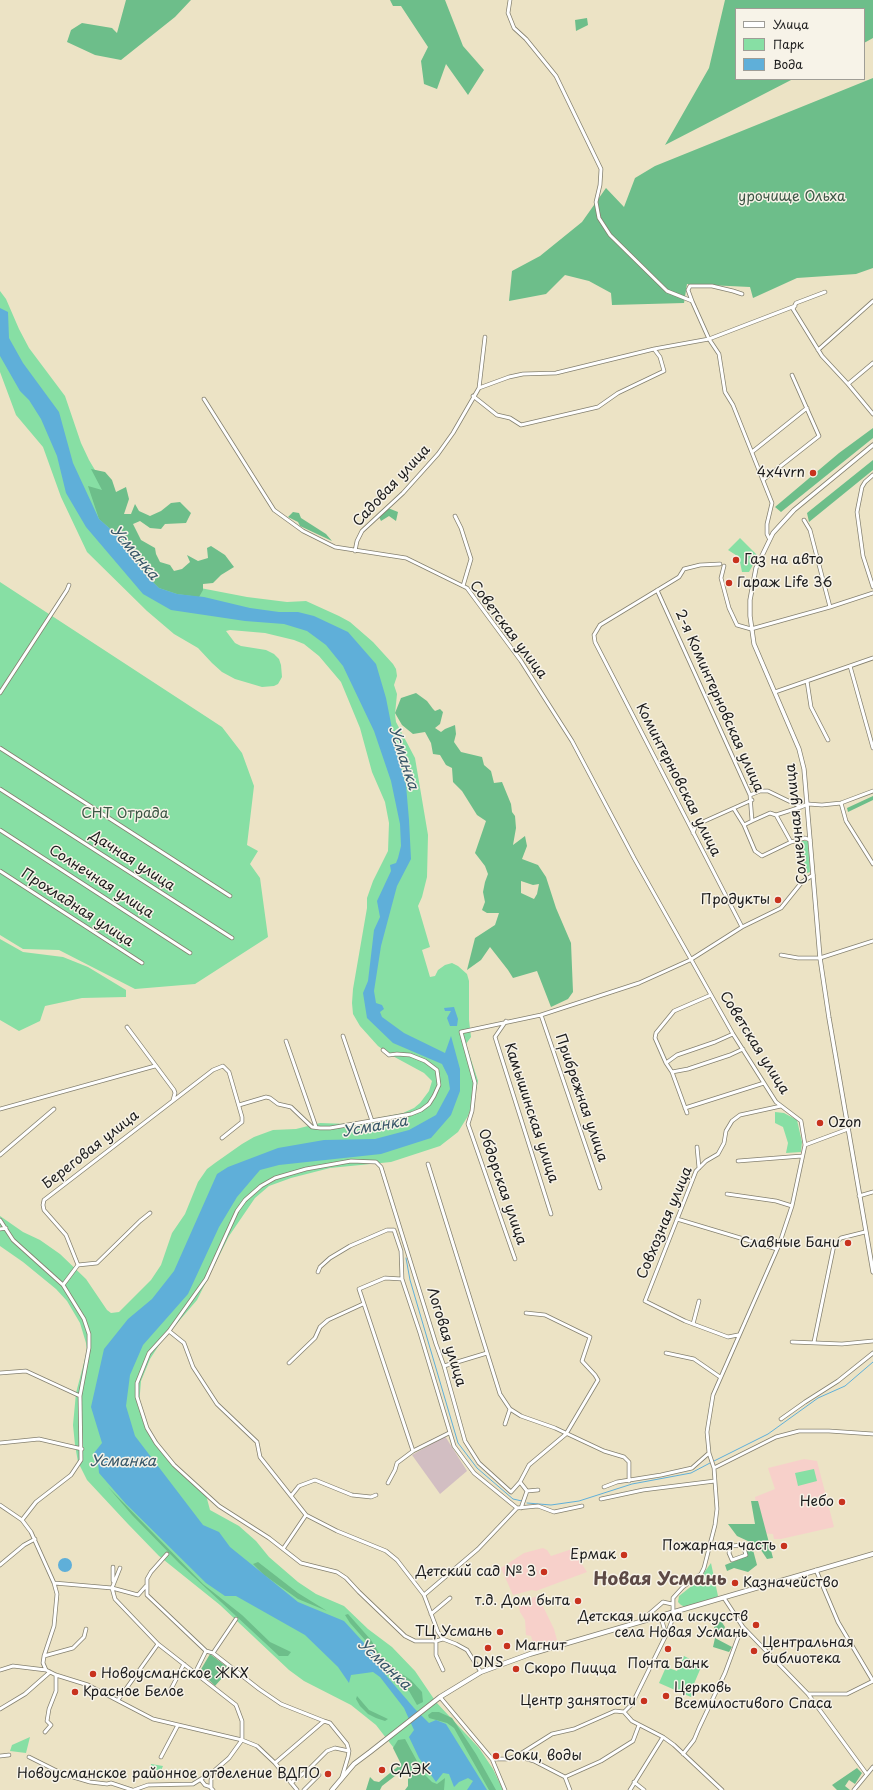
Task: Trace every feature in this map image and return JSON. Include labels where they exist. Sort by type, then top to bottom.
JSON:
[{"type":"main road","points":[[332,1790],[354,1764],[439,1698],[463,1681],[481,1672],[530,1654],[873,1554]]},
{"type":"street","points":[[510,0],[508,13],[511,23],[556,76],[569,100],[601,169],[600,185],[596,202],[599,218],[610,235],[667,291],[692,301]]},
{"type":"street","points":[[742,294],[733,290],[712,286],[690,286],[688,290],[709,339],[719,354],[723,384],[733,405],[772,503],[767,524],[767,534],[769,538]]},
{"type":"street","points":[[485,337],[479,388],[509,377],[523,374],[556,374],[654,349],[709,339],[795,306],[796,303],[825,292]]},
{"type":"street","points":[[818,350],[873,301]]},
{"type":"street","points":[[795,306],[793,309],[822,356],[873,414]]},
{"type":"street","points":[[473,396],[496,415],[510,418],[521,425],[598,407],[618,393],[664,371],[660,357],[654,349]]},
{"type":"street","points":[[848,384],[873,363]]},
{"type":"street","points":[[763,480],[819,436],[808,408],[792,375]]},
{"type":"street","name":"Садовая улица","points":[[355,551],[357,540],[362,531],[403,493],[438,454],[454,433],[473,396],[479,388]]},
{"type":"street","name":"Советская улица","points":[[204,399],[274,510],[303,531],[335,547],[406,558],[467,588],[521,661],[572,741],[630,852],[690,960],[742,1049],[776,1102],[802,1121],[805,1145],[792,1206],[777,1249],[738,1335],[731,1341],[713,1395],[706,1432],[709,1454],[714,1468],[717,1509],[711,1544],[701,1574],[675,1594],[672,1604]]},
{"type":"street","points":[[752,452],[808,408]]},
{"type":"street","name":"Солнечная улица","points":[[873,445],[794,510],[776,528],[769,538],[756,568],[752,582],[750,600],[751,629],[754,644],[799,749],[806,779],[820,958],[865,1232],[873,1272]]},
{"type":"street","points":[[873,475],[862,487],[857,512],[863,556],[873,587]]},
{"type":"street","points":[[455,516],[472,558],[463,586]]},
{"type":"street","points":[[804,520],[810,530],[830,607]]},
{"type":"street","points":[[657,590],[678,578],[684,569],[700,565],[720,564]]},
{"type":"street","points":[[724,566],[721,578],[729,608],[737,625],[751,629],[830,607],[873,593]]},
{"type":"street","points":[[0,693],[69,585]]},
{"type":"street","name":"Коминтерновская улица","points":[[657,590],[641,602],[600,625],[595,631],[595,642],[742,927]]},
{"type":"street","name":"2-я Коминтерновская улица","points":[[657,590],[752,800],[752,821]]},
{"type":"street","points":[[775,692],[873,658]]},
{"type":"street","points":[[850,666],[873,748]]},
{"type":"street","points":[[807,681],[811,707],[828,740]]},
{"type":"street","points":[[0,748],[230,896]]},
{"type":"street","name":"Дачная улица","points":[[0,789],[232,938]]},
{"type":"street","points":[[750,796],[760,791],[768,791],[801,807]]},
{"type":"street","points":[[744,825],[770,813],[776,815],[808,804],[822,805],[841,803],[873,791]]},
{"type":"street","points":[[693,833],[696,825],[752,800]]},
{"type":"street","points":[[841,803],[846,821],[873,864]]},
{"type":"street","points":[[734,809],[744,825],[755,851],[762,856],[791,842],[803,839],[810,840]]},
{"type":"street","points":[[776,815],[791,842]]},
{"type":"street","name":"Солнечная улица","points":[[0,830],[190,953]]},
{"type":"street","name":"Прохладная улица","points":[[0,871],[142,963]]},
{"type":"street","points":[[506,1021],[542,1015],[592,999],[639,983],[690,960],[742,927],[781,908],[802,882],[813,875]]},
{"type":"street","points":[[782,955],[798,958],[820,958],[873,941]]},
{"type":"street","points":[[687,1113],[672,1072],[654,1038],[656,1033],[674,1011],[711,995]]},
{"type":"street","name":"Прибрежная улица","points":[[542,1015],[600,1188]]},
{"type":"street","name":"Обдорская улица","points":[[506,1021],[461,1032],[475,1083],[472,1111],[468,1124],[515,1258]]},
{"type":"street","name":"Камышинская улица","points":[[506,1021],[495,1037],[551,1214]]},
{"type":"street","points":[[126,1027],[174,1090],[175,1093],[173,1100]]},
{"type":"street","points":[[666,1063],[677,1055],[733,1034]]},
{"type":"street","points":[[343,1036],[372,1121]]},
{"type":"street","points":[[286,1042],[316,1128]]},
{"type":"street","points":[[672,1072],[688,1069],[730,1055],[742,1049]]},
{"type":"street","points":[[238,1105],[266,1097],[270,1098],[278,1104],[291,1107],[316,1128],[330,1128],[372,1121],[410,1114],[421,1110],[431,1100],[439,1085],[437,1070],[432,1065],[410,1056],[397,1054],[389,1055],[382,1050]]},
{"type":"street","points":[[0,1109],[156,1066]]},
{"type":"street","points":[[173,1100],[213,1070],[223,1066],[229,1072],[242,1117],[242,1122],[222,1138]]},
{"type":"street","points":[[685,1108],[764,1083]]},
{"type":"street","name":"Береговая улица","points":[[78,1265],[66,1235],[44,1210],[44,1200],[173,1100]]},
{"type":"street","name":"Совхозная улица","points":[[693,1324],[645,1301],[696,1171],[706,1161],[718,1154],[724,1143],[726,1131],[732,1121],[740,1116],[781,1106]]},
{"type":"street","points":[[0,1155],[54,1109]]},
{"type":"street","points":[[805,1145],[848,1129]]},
{"type":"street","points":[[697,1146],[699,1168]]},
{"type":"street","points":[[738,1161],[802,1156]]},
{"type":"street","points":[[698,1157],[706,1161]]},
{"type":"street","name":"Логовая улица","points":[[169,1331],[206,1279],[241,1205],[261,1186],[282,1175],[330,1164],[352,1161],[376,1162],[381,1167],[385,1176],[444,1366],[462,1433],[470,1451],[479,1463],[511,1492],[520,1482]]},
{"type":"street","points":[[428,1164],[500,1394],[510,1409],[521,1416],[555,1428],[604,1451],[624,1457],[629,1462],[629,1481]]},
{"type":"street","points":[[859,1196],[873,1192]]},
{"type":"street","points":[[727,1194],[776,1201],[792,1206]]},
{"type":"street","points":[[63,1285],[78,1265],[98,1263],[150,1213]]},
{"type":"street","points":[[677,1219],[777,1249]]},
{"type":"street","points":[[0,1220],[13,1240],[63,1285],[84,1319],[88,1334],[89,1348],[80,1396],[81,1460],[71,1475],[36,1502],[22,1520]]},
{"type":"street","points":[[0,1229],[6,1228]]},
{"type":"street","points":[[318,1272],[320,1267],[330,1258],[350,1246],[387,1230],[394,1230],[401,1251],[402,1279],[454,1446],[474,1473],[516,1508],[538,1506],[554,1512],[582,1506]]},
{"type":"street","points":[[814,1342],[834,1245],[841,1238],[865,1232]]},
{"type":"street","points":[[402,1279],[385,1278],[359,1289],[413,1451]]},
{"type":"street","points":[[699,1301],[693,1324],[731,1341],[738,1335]]},
{"type":"street","points":[[289,1363],[315,1338],[320,1327],[328,1320],[363,1304]]},
{"type":"street","points":[[526,1313],[545,1315],[590,1337],[582,1361],[598,1380],[566,1434],[529,1465],[520,1482],[528,1491]]},
{"type":"street","points":[[443,1639],[436,1641],[415,1641],[405,1636],[346,1578],[337,1572],[301,1563],[283,1549],[219,1506],[174,1465],[156,1443],[147,1428],[137,1397],[137,1383],[150,1353],[159,1340],[169,1331],[184,1343],[193,1367],[217,1404],[256,1442],[260,1457],[306,1515],[337,1531],[386,1551],[398,1560],[424,1595],[438,1632],[443,1639],[467,1650],[481,1672]]},
{"type":"street","points":[[792,1342],[842,1344],[873,1341]]},
{"type":"street","points":[[444,1366],[487,1353]]},
{"type":"street","points":[[666,1353],[694,1359],[720,1377]]},
{"type":"street","points":[[781,1419],[804,1402],[838,1381],[873,1353]]},
{"type":"street","points":[[0,1373],[26,1371],[80,1396]]},
{"type":"street","points":[[505,1424],[510,1409]]},
{"type":"street","points":[[714,1468],[776,1437],[799,1431],[829,1431],[873,1434]]},
{"type":"street","points":[[388,1483],[397,1463],[413,1451],[449,1433]]},
{"type":"street","points":[[0,1443],[39,1439],[82,1449]]},
{"type":"street","points":[[604,1488],[617,1482],[629,1481],[692,1468],[709,1454]]},
{"type":"street","points":[[291,1496],[299,1486],[315,1480],[352,1495],[371,1497],[376,1495]]},
{"type":"street","points":[[601,1499],[643,1490],[715,1481]]},
{"type":"street","points":[[528,1491],[538,1490]]},
{"type":"street","points":[[521,1508],[528,1491]]},
{"type":"street","points":[[0,1505],[22,1520],[31,1532],[54,1583],[57,1594],[54,1626],[44,1656],[43,1663],[46,1670]]},
{"type":"street","points":[[424,1595],[478,1549],[516,1508]]},
{"type":"street","points":[[283,1549],[306,1515]]},
{"type":"street","points":[[0,1566],[35,1539]]},
{"type":"street","points":[[711,1544],[731,1546],[743,1545],[746,1555],[732,1560],[729,1553],[731,1546]]},
{"type":"street","points":[[54,1583],[112,1588],[138,1595],[146,1586],[151,1572],[167,1554]]},
{"type":"street","points":[[29,1757],[62,1774],[90,1782],[111,1783],[133,1790],[148,1785],[193,1784],[214,1771],[229,1758],[242,1740],[242,1721],[236,1705],[158,1644],[115,1599],[112,1588],[113,1567]]},
{"type":"street","points":[[113,1583],[120,1568]]},
{"type":"street","points":[[808,1694],[847,1694],[873,1681],[838,1622],[816,1570]]},
{"type":"street","points":[[146,1586],[148,1595],[206,1651],[213,1653],[281,1704],[330,1723],[347,1744],[349,1751],[342,1778]]},
{"type":"street","points":[[431,1614],[450,1598]]},
{"type":"street","points":[[724,1598],[743,1627],[808,1694],[866,1773]]},
{"type":"street","points":[[624,1712],[632,1704],[666,1635],[674,1613],[672,1604],[663,1602],[639,1623]]},
{"type":"street","points":[[656,1618],[662,1621],[666,1635]]},
{"type":"street","points":[[213,1653],[236,1619]]},
{"type":"street","points":[[683,1754],[694,1740],[725,1672],[743,1627]]},
{"type":"street","points":[[44,1656],[73,1648],[84,1637],[86,1629]]},
{"type":"street","points":[[436,1641],[436,1655],[443,1670]]},
{"type":"street","points":[[118,1700],[158,1644]]},
{"type":"street","points":[[195,1673],[206,1651]]},
{"type":"street","points":[[169,1693],[184,1664]]},
{"type":"street","points":[[0,1670],[13,1666],[46,1670],[56,1675],[88,1685],[153,1718],[242,1740],[257,1746],[275,1763],[297,1790]]},
{"type":"street","points":[[0,1709],[25,1694],[50,1672]]},
{"type":"street","points":[[45,1732],[51,1725],[48,1721],[49,1709],[56,1691],[56,1675]]},
{"type":"street","points":[[439,1698],[491,1758],[505,1790]]},
{"type":"street","points":[[491,1758],[507,1759],[517,1756],[552,1734],[574,1729],[615,1711],[624,1712],[632,1721],[663,1737],[722,1790]]},
{"type":"street","points":[[275,1763],[324,1721]]},
{"type":"street","points":[[161,1757],[178,1725]]},
{"type":"street","points":[[565,1777],[601,1761],[633,1741],[639,1725]]},
{"type":"street","points":[[630,1790],[663,1737]]},
{"type":"street","points":[[291,1783],[308,1770],[327,1751],[335,1748],[349,1751]]},
{"type":"street","points":[[0,1756],[9,1755]]},
{"type":"street","points":[[517,1756],[534,1761],[565,1777],[570,1790]]},
{"type":"street","points":[[854,1790],[866,1773],[873,1767]]},
{"type":"street","points":[[201,1780],[205,1785],[212,1788],[214,1771]]},
{"type":"street","points":[[304,1790],[319,1775]]},
{"type":"street","points":[[634,1782],[644,1790]]},
{"type":"shaded area","points":[[445,1436],[467,1471],[440,1494],[412,1455]]},
{"type":"shaded area","points":[[804,1459],[817,1461],[834,1527],[781,1539],[774,1539],[773,1534],[761,1533],[755,1497],[775,1489],[768,1468]]},
{"type":"shaded area","name":"Детский сад № 3","points":[[543,1548],[547,1550],[551,1556],[572,1549],[587,1572],[536,1591],[532,1590],[513,1595],[501,1568],[524,1553]]},
{"type":"shaded area","points":[[538,1596],[554,1629],[557,1640],[534,1646],[531,1636],[526,1635],[525,1620],[520,1612],[518,1602]]},
{"type":"green space","points":[[126,0],[191,0],[175,17],[121,60],[95,55],[67,42],[71,30],[82,23],[112,28],[117,33]]},
{"type":"green space","points":[[390,0],[445,0],[463,46],[484,70],[468,95],[446,64],[437,89],[424,84],[421,61],[428,47],[401,6],[393,6]]},
{"type":"green space","points":[[725,0],[873,0],[873,38],[865,42],[865,8],[735,8],[735,80],[791,80],[665,145],[709,68]]},
{"type":"green space","points":[[587,18],[588,25],[576,31],[575,20]]},
{"type":"green space","name":"урочище Ольха","points":[[873,78],[873,268],[856,274],[797,278],[753,298],[750,287],[687,284],[684,303],[612,305],[611,293],[589,281],[565,275],[546,294],[509,301],[512,271],[540,256],[582,222],[606,188],[624,207],[635,178],[655,166]]},
{"type":"green space","points":[[0,291],[6,299],[29,348],[65,396],[81,443],[89,460],[144,552],[195,587],[247,597],[287,602],[306,601],[339,616],[350,622],[373,642],[396,669],[397,676],[394,685],[397,694],[395,714],[396,722],[415,758],[428,835],[427,877],[418,906],[430,947],[422,950],[430,977],[435,976],[438,970],[445,965],[452,963],[467,974],[469,981],[469,1020],[471,1037],[466,1044],[478,1081],[475,1096],[468,1116],[458,1132],[440,1146],[391,1162],[330,1168],[291,1178],[269,1186],[255,1198],[229,1236],[197,1300],[161,1342],[150,1359],[141,1381],[139,1405],[144,1421],[158,1447],[178,1471],[206,1495],[210,1510],[239,1526],[256,1541],[269,1557],[298,1582],[316,1594],[344,1606],[368,1629],[392,1647],[415,1671],[436,1702],[479,1748],[493,1769],[503,1790],[438,1790],[400,1756],[376,1725],[351,1705],[304,1681],[289,1670],[220,1605],[159,1556],[87,1480],[78,1462],[73,1425],[76,1393],[87,1351],[80,1323],[67,1301],[56,1289],[23,1262],[0,1246],[0,1216],[23,1232],[40,1240],[60,1254],[86,1279],[107,1310],[111,1313],[119,1312],[151,1280],[161,1265],[172,1233],[185,1214],[198,1182],[207,1169],[215,1163],[254,1137],[273,1130],[296,1129],[320,1123],[348,1124],[403,1113],[414,1108],[420,1103],[429,1091],[432,1081],[424,1073],[389,1054],[378,1046],[360,1026],[353,1014],[353,989],[367,908],[367,898],[373,881],[388,851],[389,823],[385,802],[372,772],[360,728],[341,682],[319,656],[304,644],[265,633],[230,630],[226,631],[235,643],[241,646],[266,650],[274,654],[279,659],[281,665],[282,677],[278,684],[274,686],[262,687],[235,679],[222,672],[198,648],[174,634],[147,611],[87,552],[61,497],[43,447],[16,415],[0,372]]},
{"type":"green space","points":[[873,428],[873,438],[781,512],[775,507],[839,453]]},
{"type":"green space","points":[[873,460],[873,470],[809,522],[807,513]]},
{"type":"green space","points":[[91,469],[105,472],[112,480],[116,492],[126,487],[129,499],[124,514],[131,514],[135,504],[139,511],[150,516],[161,511],[171,503],[180,502],[191,513],[186,523],[165,524],[161,529],[150,528],[140,521],[133,524],[141,540],[155,548],[160,562],[170,565],[174,571],[182,569],[190,562],[187,555],[198,561],[208,558],[207,548],[211,546],[225,555],[234,567],[221,575],[213,583],[203,584],[203,590],[199,597],[177,594],[159,588],[144,573],[123,540],[99,519],[88,486],[102,490]]},
{"type":"green space","points":[[388,508],[398,512],[396,521],[389,516],[381,521],[379,517]]},
{"type":"green space","points":[[293,512],[299,513],[301,518],[326,534],[332,541],[300,526],[298,522],[288,517]]},
{"type":"green space","points":[[740,538],[758,556],[749,572],[742,572],[739,557],[728,550]]},
{"type":"green space","name":"СНТ Отрада","points":[[0,582],[222,727],[242,753],[254,786],[247,845],[258,851],[250,864],[260,878],[268,937],[195,984],[135,989],[59,950],[23,949],[0,935]]},
{"type":"green space","points":[[416,693],[427,701],[435,711],[440,709],[443,712],[440,724],[435,728],[441,732],[455,725],[456,734],[454,742],[461,752],[482,757],[484,765],[491,771],[494,783],[502,782],[511,804],[512,812],[515,816],[516,828],[513,845],[525,836],[527,846],[522,859],[538,865],[546,877],[556,908],[571,943],[573,992],[568,999],[551,1007],[537,971],[513,978],[490,947],[481,960],[467,970],[475,938],[495,925],[499,913],[487,913],[482,910],[485,902],[483,892],[488,874],[485,866],[475,853],[486,821],[477,815],[462,791],[453,782],[452,768],[446,765],[440,755],[433,754],[431,743],[425,732],[413,734],[402,725],[395,713],[401,698]],"holes":[[[521,881],[533,885],[539,884],[537,894],[534,899],[521,893]]]},
{"type":"green space","points":[[873,796],[873,800],[848,812],[847,808]]},
{"type":"green space","points":[[808,841],[810,872],[807,873],[798,843]]},
{"type":"green space","points":[[0,939],[23,952],[63,957],[88,967],[126,990],[126,997],[82,998],[45,1006],[40,1021],[19,1031],[0,1020]]},
{"type":"green space","points":[[775,1112],[784,1113],[797,1120],[802,1142],[801,1152],[786,1153],[788,1143],[783,1127],[775,1123]]},
{"type":"green space","points":[[814,1469],[817,1481],[798,1486],[795,1473]]},
{"type":"green space","points":[[108,1487],[203,1584],[242,1615],[270,1642],[291,1652],[288,1656],[279,1656],[179,1563],[132,1515]]},
{"type":"green space","points":[[751,1501],[758,1501],[773,1558],[767,1559],[759,1547],[753,1550],[757,1565],[748,1572],[734,1568],[727,1571],[725,1565],[747,1556],[747,1551],[750,1548],[750,1542],[737,1536],[728,1524],[755,1524]]},
{"type":"green space","points":[[258,1562],[298,1593],[327,1611],[298,1599],[264,1575],[253,1564]]},
{"type":"green space","points":[[711,1563],[718,1596],[685,1607],[681,1605],[678,1602],[679,1596],[698,1581]]},
{"type":"green space","points":[[348,1614],[371,1640],[379,1653],[399,1672],[411,1680],[422,1692],[423,1702],[417,1705],[409,1691],[399,1686],[389,1675],[379,1656],[350,1623],[345,1615]]},
{"type":"green space","points":[[721,1621],[725,1627],[721,1637],[716,1634],[714,1627]]},
{"type":"green space","points":[[715,1638],[732,1647],[729,1652],[713,1647]]},
{"type":"green space","points":[[210,1654],[230,1669],[215,1686],[200,1671]]},
{"type":"green space","points":[[684,1656],[702,1665],[693,1686],[696,1688],[691,1697],[659,1683],[666,1667],[677,1671]]},
{"type":"green space","points":[[357,1696],[369,1710],[388,1719],[385,1721],[368,1714],[360,1706],[356,1699]]},
{"type":"green space","points":[[432,1712],[439,1712],[452,1718],[476,1754],[496,1790],[489,1790],[454,1728],[447,1723],[429,1718],[428,1715]]},
{"type":"green space","points":[[30,1737],[26,1753],[10,1751],[12,1745]]},
{"type":"green space","points":[[405,1739],[424,1774],[432,1782],[437,1784],[445,1778],[444,1790],[405,1790],[408,1786],[408,1779],[411,1777],[404,1769],[382,1786],[380,1790],[366,1790],[370,1777],[374,1781],[379,1782],[401,1764],[393,1748],[398,1740]]},
{"type":"green space","points":[[151,1764],[163,1766],[157,1780],[150,1777]]},
{"type":"green space","points":[[857,1768],[862,1773],[855,1784],[849,1780],[845,1786],[850,1790],[837,1790],[832,1785]]},
{"type":"water","name":"Усманка","points":[[0,308],[8,312],[9,338],[23,363],[59,412],[73,463],[99,519],[123,540],[144,573],[159,588],[177,594],[204,597],[250,608],[279,612],[298,612],[314,616],[348,632],[376,664],[386,698],[397,754],[406,785],[411,859],[397,886],[381,946],[374,991],[376,1003],[382,1005],[384,1009],[380,1012],[382,1017],[404,1033],[445,1053],[451,1036],[460,1069],[460,1091],[451,1115],[431,1138],[381,1154],[279,1165],[260,1170],[237,1197],[219,1227],[188,1294],[143,1345],[130,1375],[126,1406],[135,1436],[203,1525],[219,1532],[230,1547],[298,1602],[344,1621],[376,1656],[384,1673],[414,1708],[429,1723],[436,1720],[446,1724],[487,1790],[467,1790],[473,1781],[468,1778],[459,1782],[454,1787],[449,1774],[443,1773],[436,1782],[419,1758],[409,1737],[414,1730],[404,1708],[380,1677],[373,1672],[351,1675],[349,1683],[338,1667],[305,1635],[236,1596],[225,1596],[206,1583],[126,1504],[99,1473],[98,1462],[94,1453],[102,1443],[91,1407],[104,1349],[128,1319],[152,1299],[174,1271],[217,1174],[228,1167],[278,1148],[324,1140],[375,1139],[409,1130],[436,1115],[450,1089],[448,1076],[442,1064],[393,1043],[367,1018],[363,993],[368,981],[374,930],[380,917],[377,901],[391,871],[390,865],[396,863],[398,858],[401,846],[400,824],[391,781],[374,731],[343,666],[326,645],[307,631],[284,624],[245,621],[171,610],[143,594],[86,527],[66,493],[57,456],[41,419],[29,400],[20,391],[0,356]]},
{"type":"water","points":[[454,1007],[458,1019],[457,1026],[450,1026],[447,1018],[451,1011],[445,1011],[444,1008]]},
{"type":"water","points":[[65,1558],[70,1560],[72,1565],[70,1570],[65,1572],[60,1570],[58,1565],[60,1560]]},
{"type":"waterway","points":[[406,1258],[410,1280],[458,1443],[477,1468],[513,1499],[522,1501]]},
{"type":"waterway","points":[[714,1461],[768,1434],[818,1398],[845,1386],[873,1362]]},
{"type":"waterway","points":[[527,1503],[551,1505],[579,1501],[632,1484],[691,1473],[710,1463]]},
{"type":"place","name":"4x4vrn","points":[[813,473]]},
{"type":"place","name":"Газ на авто","points":[[736,560]]},
{"type":"place","name":"Гараж Life 36","points":[[729,583]]},
{"type":"place","name":"Продукты","points":[[778,900]]},
{"type":"place","name":"Ozon","points":[[820,1123]]},
{"type":"place","name":"Славные Бани","points":[[848,1243]]},
{"type":"place","name":"Небо","points":[[842,1502]]},
{"type":"place","name":"Пожарная часть","points":[[784,1546]]},
{"type":"place","name":"Ермак","points":[[624,1555]]},
{"type":"place","name":"Детский сад № 3","points":[[544,1572]]},
{"type":"place","name":"Казначейство","points":[[735,1583]]},
{"type":"place","name":"т.д. Дом быта","points":[[578,1601]]},
{"type":"place","name":"Детская школа искусств села Новая Усмань","points":[[756,1625]]},
{"type":"place","name":"ТЦ Усмань","points":[[500,1632]]},
{"type":"place","name":"Магнит","points":[[507,1646]]},
{"type":"place","name":"DNS","points":[[488,1648]]},
{"type":"place","name":"Почта Банк","points":[[668,1649]]},
{"type":"place","name":"Центральная библиотека","points":[[754,1651]]},
{"type":"place","name":"Скоро Пицца","points":[[516,1669]]},
{"type":"place","name":"Новоусманское ЖКХ","points":[[93,1674]]},
{"type":"place","name":"Красное Белое","points":[[75,1692]]},
{"type":"place","name":"Церковь Всемилостивого Спаса","points":[[666,1696]]},
{"type":"place","name":"Центр занятости","points":[[644,1701]]},
{"type":"place","name":"Соки, воды","points":[[496,1756]]},
{"type":"place","name":"СДЭК","points":[[382,1770]]},
{"type":"place","name":"Новоусманское районное отделение ВДПО","points":[[328,1774]]},
{"type":"district","name":"Новая Усмань","points":[[660,1580]]}]
